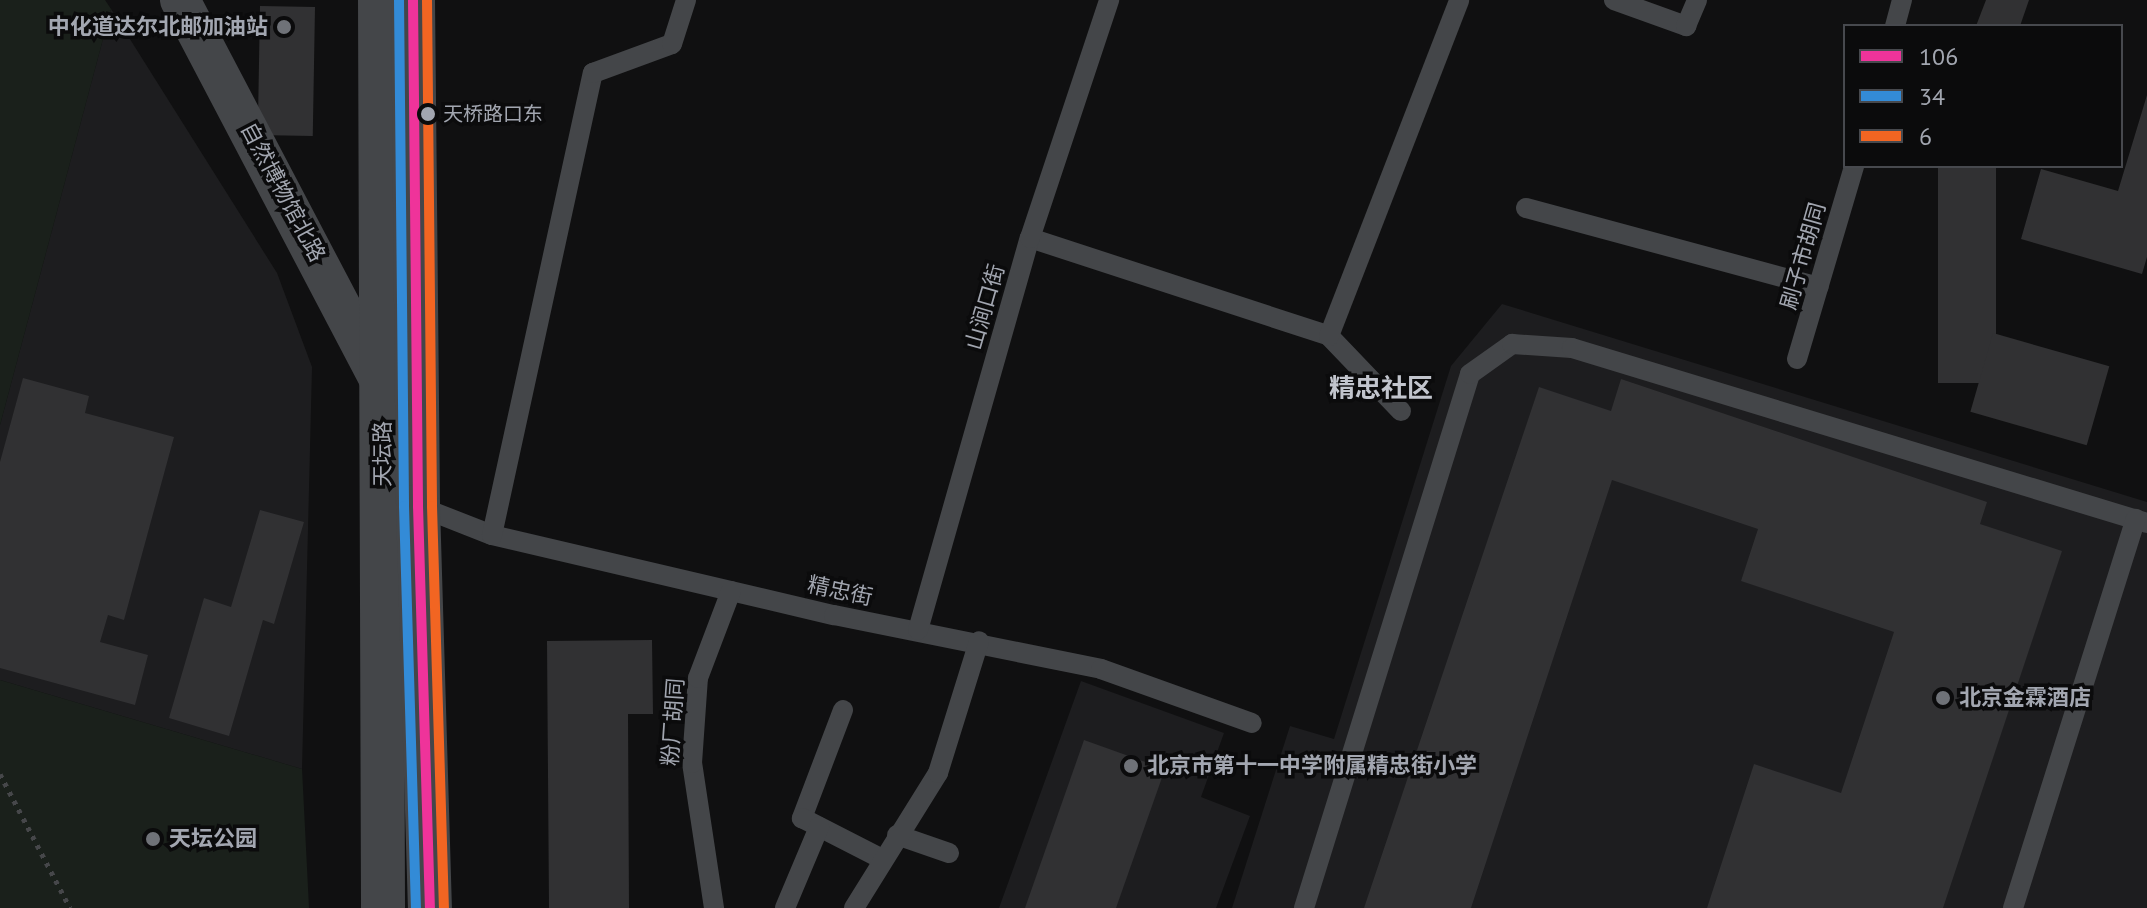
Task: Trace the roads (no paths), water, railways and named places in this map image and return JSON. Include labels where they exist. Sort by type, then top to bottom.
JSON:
[{"type":"street","name":"自然博物馆北路","points":[[180,0],[382,385]]},
{"type":"street","name":"天坛路","points":[[380,0],[383,908]]},
{"type":"street","name":"天坛路","points":[[413,0],[418,506],[430,908]]},
{"type":"lane","points":[[492,535],[593,73],[672,44],[686,0]]},
{"type":"lane","name":"山涧口街","points":[[918,630],[1030,238],[1109,0]]},
{"type":"lane","points":[[1329,336],[1459,0]]},
{"type":"lane","points":[[1614,0],[1686,26],[1697,0]]},
{"type":"lane","points":[[1896,24],[1902,0]]},
{"type":"lane","name":"刷子市胡同","points":[[1797,359],[1853,168]]},
{"type":"lane","points":[[1526,208],[1819,287]]},
{"type":"lane","points":[[1030,238],[1329,336],[1401,411]]},
{"type":"lane","points":[[1304,908],[1470,374],[1512,344],[1572,348],[2142,521],[2013,908]]},
{"type":"lane","name":"精忠街","points":[[418,506],[492,535],[731,591],[1101,669],[1252,723]]},
{"type":"lane","name":"粉厂胡同","points":[[714,908],[692,763],[698,678],[731,591]]},
{"type":"lane","points":[[854,908],[938,773],[979,641]]},
{"type":"lane","points":[[843,710],[802,818],[882,859]]},
{"type":"lane","points":[[785,908],[819,827]]},
{"type":"lane","points":[[897,835],[949,853]]},
{"type":"place","name":"中化道达尔北邮加油站","points":[[284,27]]},
{"type":"place","name":"天桥路口东","points":[[428,114]]},
{"type":"place","name":"北京金霖酒店","points":[[1943,698]]},
{"type":"place","name":"北京市第十一中学附属精忠街小学","points":[[1131,766]]},
{"type":"place","name":"天坛公园","points":[[153,839]]},
{"type":"district","name":"精忠社区","points":[[1381,388]]}]
